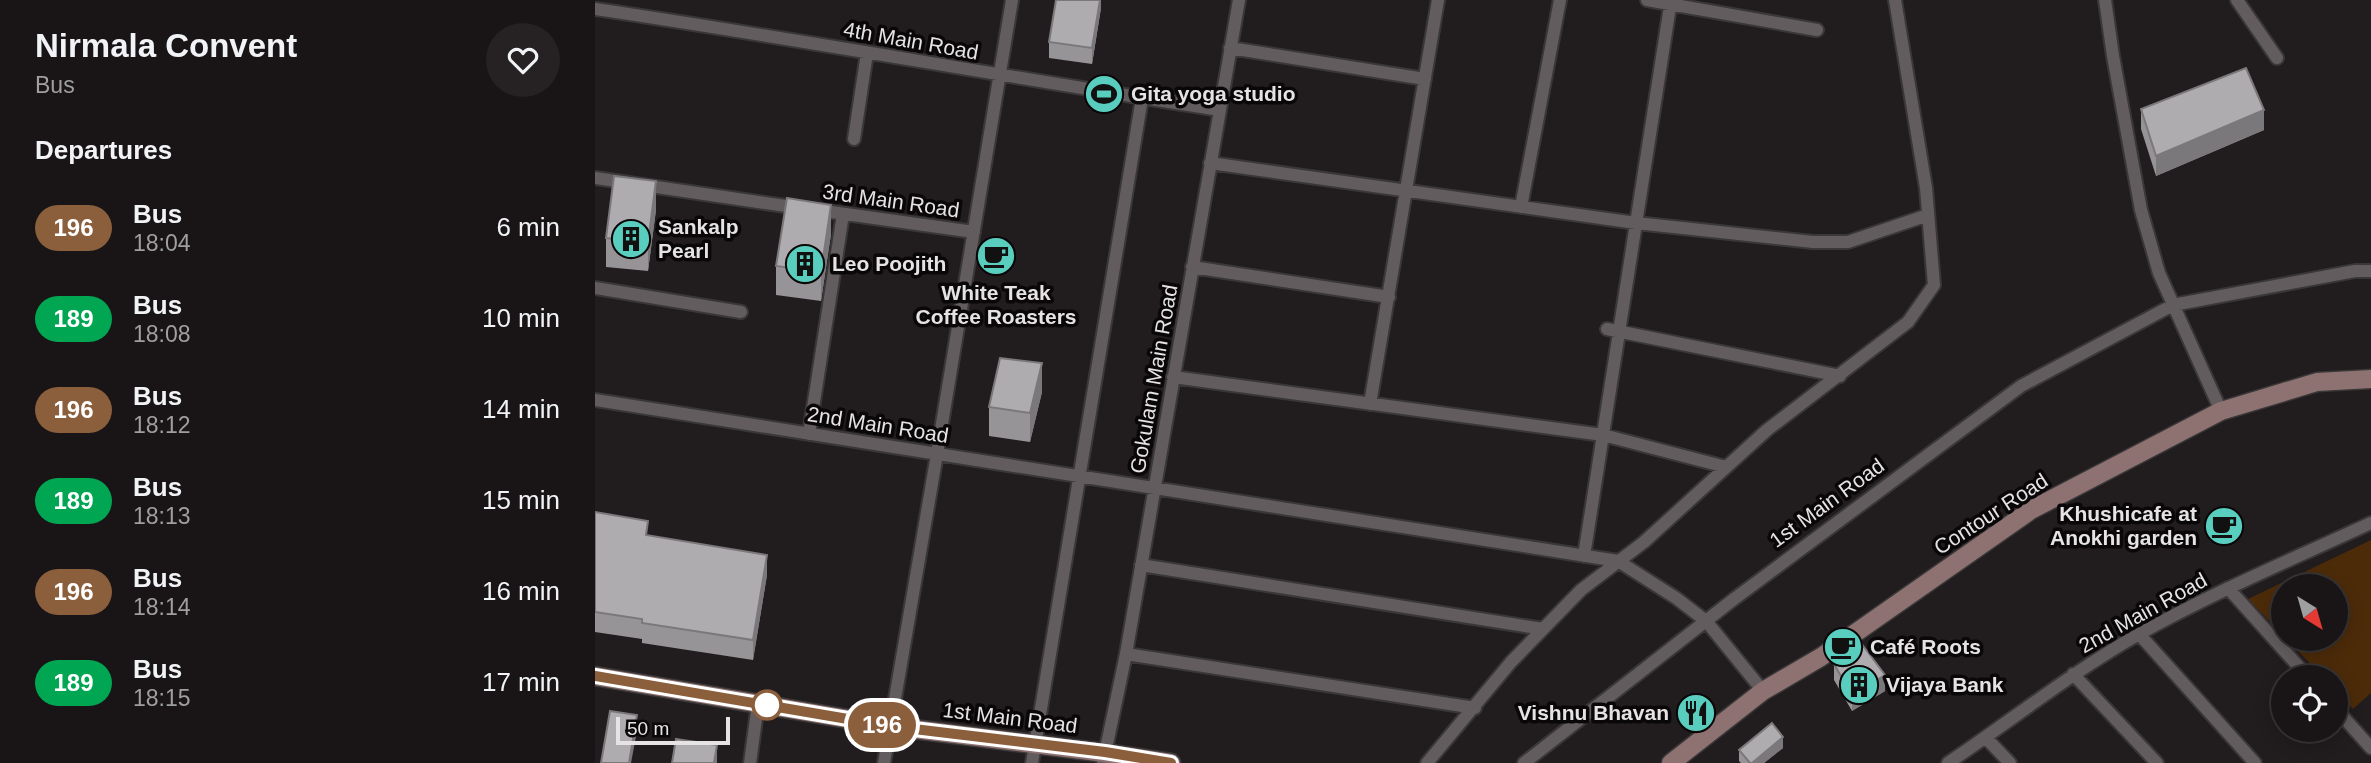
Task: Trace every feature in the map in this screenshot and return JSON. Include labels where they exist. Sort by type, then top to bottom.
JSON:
[{"type":"main road","name":"Contour Road","points":[[1671,763],[1763,691],[1821,657],[2031,510],[2221,411],[2317,382],[2371,379]]},
{"type":"main road","name":"1st Main Road","points":[[595,676],[889,726],[1037,744],[1104,758],[1171,763]]},
{"type":"street","points":[[884,763],[1012,0]]},
{"type":"street","name":"Gokulam Main Road","points":[[1104,758],[1126,654],[1239,0]]},
{"type":"street","points":[[1370,404],[1438,0]]},
{"type":"street","points":[[1521,207],[1560,0]]},
{"type":"street","points":[[1647,0],[1817,30]]},
{"type":"street","points":[[1427,763],[1511,662],[1581,590],[1644,542],[1767,430],[1908,322],[1934,285],[1928,215],[1895,0]]},
{"type":"street","points":[[2105,0],[2141,210],[2159,273],[2221,411]]},
{"type":"street","points":[[2237,0],[2277,58]]},
{"type":"street","points":[[1584,556],[1603,435],[1613,330],[1636,222],[1670,2]]},
{"type":"street","name":"4th Main Road","points":[[595,9],[1220,110]]},
{"type":"street","points":[[1230,48],[1425,79]]},
{"type":"street","points":[[854,139],[867,53]]},
{"type":"street","points":[[1032,763],[1142,98]]},
{"type":"street","points":[[1210,163],[1521,207],[1813,242],[1848,242],[1928,215]]},
{"type":"street","name":"3rd Main Road","points":[[595,178],[974,232]]},
{"type":"street","points":[[809,434],[843,214]]},
{"type":"street","points":[[1192,267],[1389,296]]},
{"type":"street","name":"1st Main Road","points":[[1524,763],[1706,621],[2021,386],[2173,305],[2355,271],[2371,271]]},
{"type":"street","points":[[595,288],[741,312]]},
{"type":"street","points":[[1613,330],[1840,376]]},
{"type":"street","points":[[1173,377],[1370,404],[1538,422],[1603,435],[1726,467]]},
{"type":"street","name":"2nd Main Road","points":[[595,400],[1618,561]]},
{"type":"street","name":"2nd Main Road","points":[[1948,763],[2073,674],[2139,634],[2228,588],[2371,523]]},
{"type":"street","points":[[1618,561],[1676,598],[1706,621],[1763,691]]},
{"type":"street","points":[[1141,565],[1543,629]]},
{"type":"street","points":[[2228,588],[2297,665]]},
{"type":"street","points":[[2139,634],[2255,763]]},
{"type":"street","points":[[1126,654],[1475,708]]},
{"type":"street","points":[[2073,674],[2157,763]]},
{"type":"street","points":[[750,763],[758,704]]},
{"type":"street","points":[[2348,722],[2371,748]]},
{"type":"street","points":[[1986,738],[2010,763]]},
{"type":"shaded area","points":[[2371,540],[2371,693],[2353,709],[2348,704],[2348,665],[2311,665],[2298,651],[2349,651],[2349,574],[2300,574]]},
{"type":"shaded area","points":[[2271,588],[2271,623],[2248,599]]},
{"type":"building","points":[[1056,0],[1100,0],[1092,48],[1049,42]]},
{"type":"building","points":[[2246,68],[2264,110],[2156,156],[2141,109]]},
{"type":"building","points":[[614,176],[656,181],[648,242],[606,238]]},
{"type":"building","points":[[787,198],[831,205],[821,272],[776,266]]},
{"type":"building","points":[[1000,358],[1042,363],[1030,413],[989,407]]},
{"type":"building","points":[[595,512],[648,521],[646,535],[767,555],[753,640],[642,623],[642,619],[595,612]]},
{"type":"building","points":[[1861,643],[1885,675],[1852,695],[1834,664]]},
{"type":"building","points":[[610,711],[637,715],[629,763],[601,763]]},
{"type":"building","points":[[1772,723],[1783,737],[1750,763],[1739,750]]},
{"type":"building","points":[[676,739],[717,745],[714,763],[672,763]]},
{"type":"bus line","name":"196","points":[[595,676],[889,726],[1105,752],[1171,763]]},
{"type":"place","name":"Gita yoga studio","points":[[1104,94]]},
{"type":"place","name":"Sankalp Pearl","points":[[631,239]]},
{"type":"place","name":"White Teak Coffee Roasters","points":[[996,256]]},
{"type":"place","name":"Leo Poojith","points":[[805,264]]},
{"type":"place","name":"Khushicafe at Anokhi garden","points":[[2224,526]]},
{"type":"place","name":"Café Roots","points":[[1843,647]]},
{"type":"place","name":"Vijaya Bank","points":[[1859,685]]},
{"type":"place","name":"Vishnu Bhavan","points":[[1696,713]]}]
